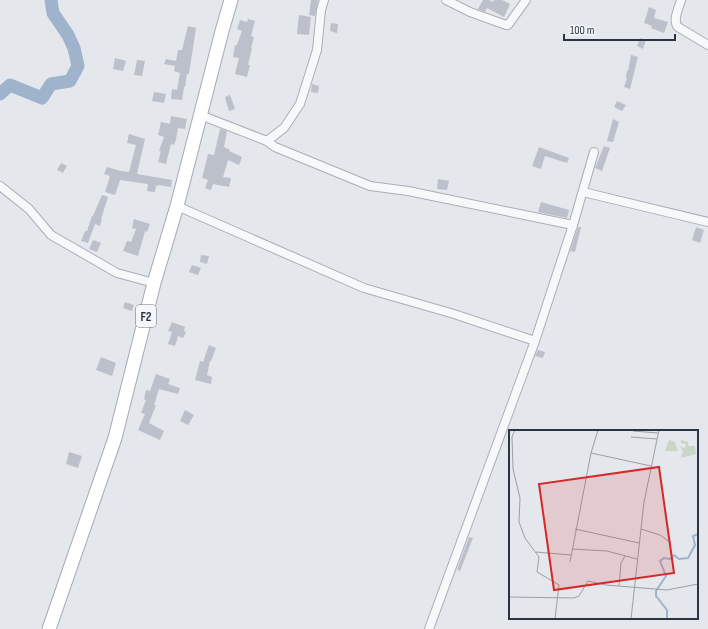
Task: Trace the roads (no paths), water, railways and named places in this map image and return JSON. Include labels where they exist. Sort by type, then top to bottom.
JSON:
[{"type":"main road","name":"F2","points":[[49,629],[115,438],[154,283],[177,206],[231,0]]},
{"type":"street","points":[[267,141],[284,128],[300,104],[317,50],[321,10],[324,0]]},
{"type":"street","points":[[446,0],[470,12],[508,25],[526,0]]},
{"type":"street","points":[[681,0],[675,20],[676,24],[678,27],[708,45]]},
{"type":"street","points":[[200,115],[267,141],[275,147],[370,186],[408,191],[574,225]]},
{"type":"street","points":[[429,629],[535,341],[574,225],[594,152]]},
{"type":"street","points":[[0,186],[28,208],[51,235],[117,273],[154,283]]},
{"type":"street","points":[[583,192],[708,222]]},
{"type":"street","points":[[177,206],[364,288],[454,314],[535,341]]},
{"type":"waterway","points":[[0,94],[10,85],[42,98],[51,84],[70,81],[78,66],[74,48],[68,35],[53,13],[51,0]]}]
